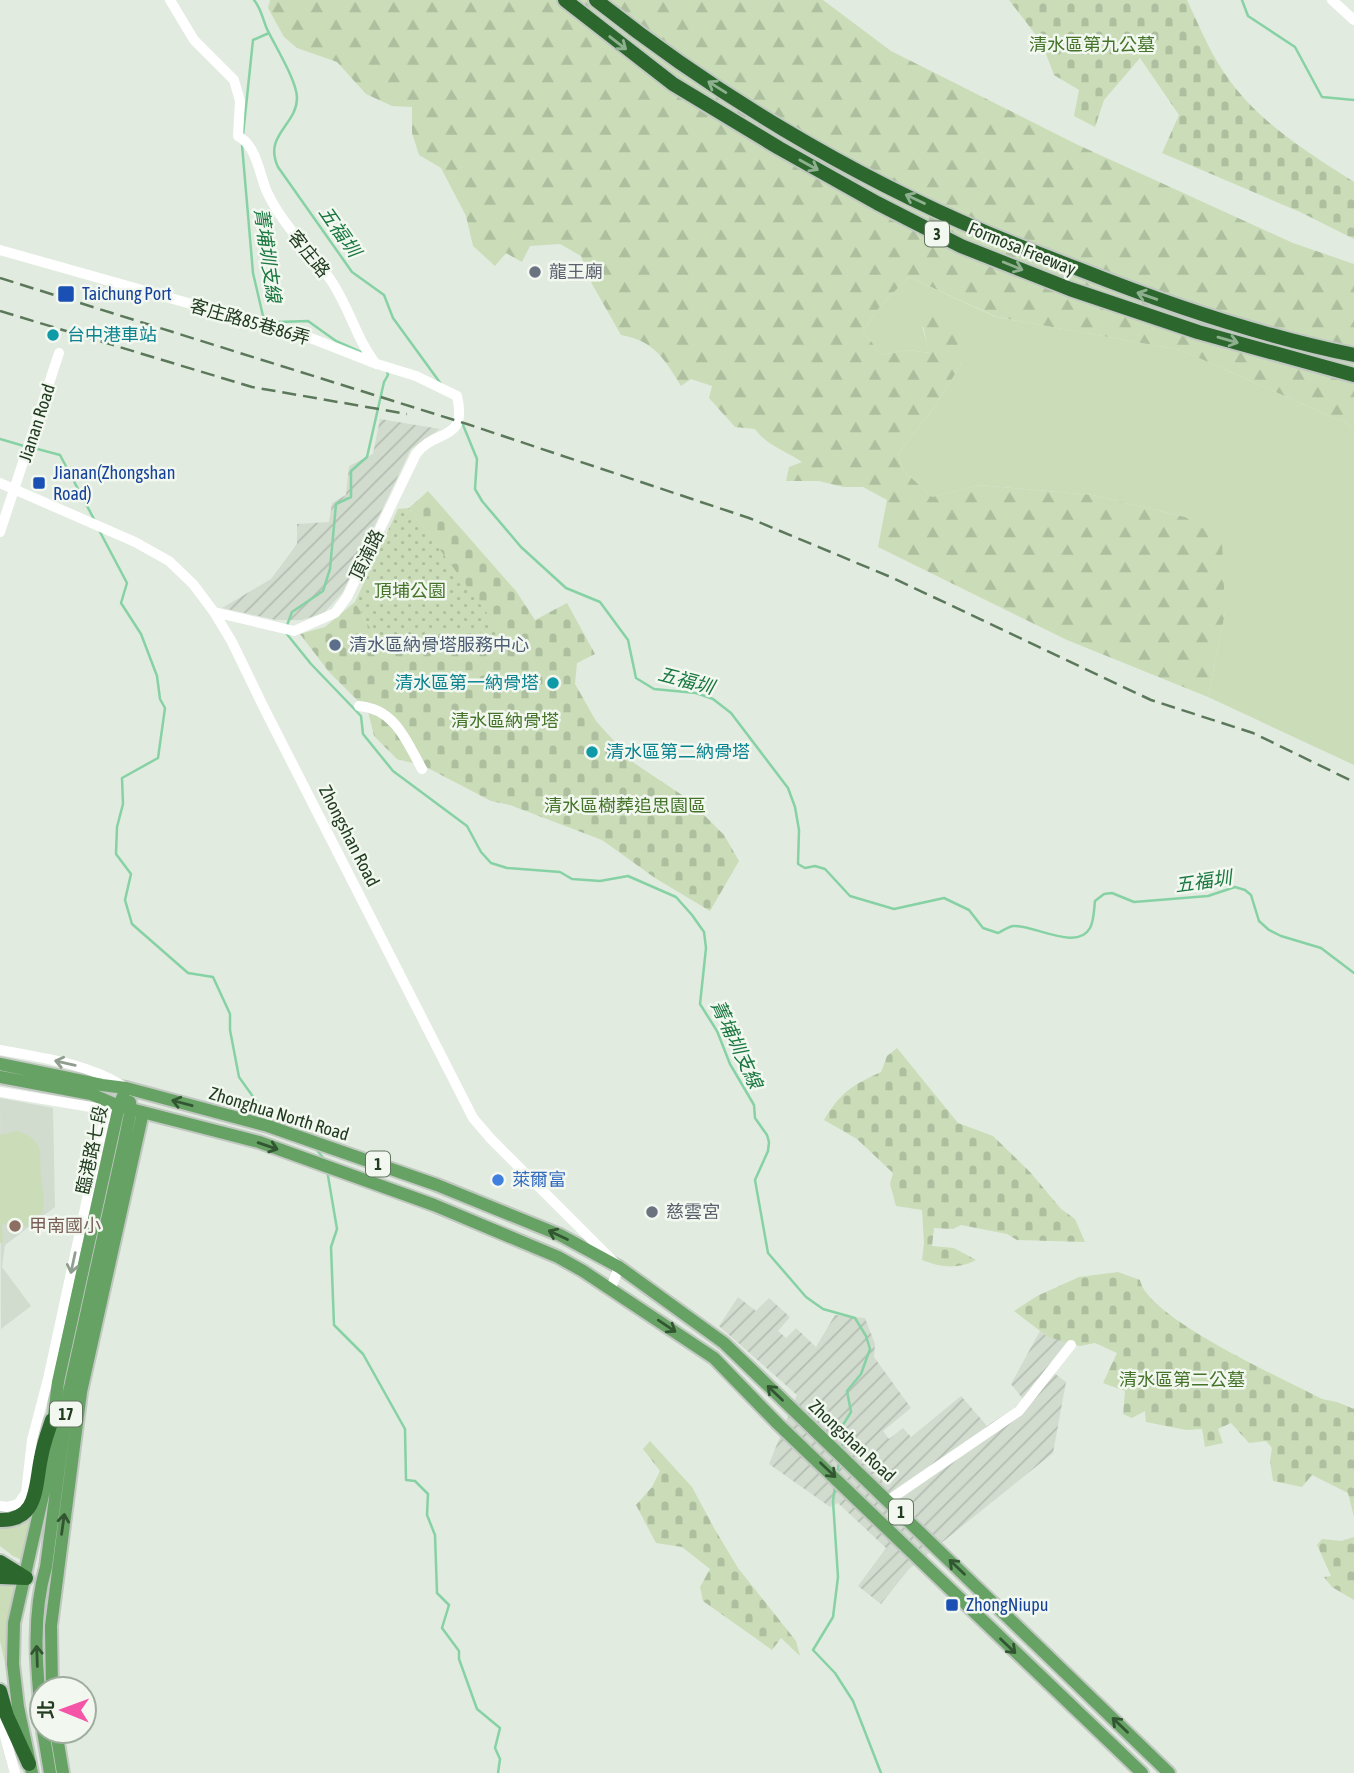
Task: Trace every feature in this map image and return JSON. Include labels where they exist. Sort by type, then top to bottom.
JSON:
[{"type":"highway","name":"Formosa Freeway","points":[[565,0],[673,84],[877,203],[961,246],[1070,289],[1147,315],[1273,354],[1354,375]]},
{"type":"highway","name":"Formosa Freeway","points":[[596,0],[696,74],[795,135],[889,187],[986,233],[1146,296],[1312,346],[1354,355]]},
{"type":"highway","points":[[0,1520],[16,1518],[32,1503],[52,1420]]},
{"type":"highway","points":[[0,1562],[26,1578]]},
{"type":"highway","points":[[0,1577],[26,1578]]},
{"type":"highway","points":[[0,1691],[7,1716],[31,1769]]},
{"type":"main road","name":"1","points":[[0,1064],[131,1109]]},
{"type":"main road","name":"1","points":[[0,1077],[37,1078],[126,1088]]},
{"type":"main road","name":"Zhonghua North Road","points":[[126,1088],[268,1126],[437,1185],[560,1236],[619,1267]]},
{"type":"main road","name":"臨港路七段","points":[[39,1675],[36,1635],[41,1583],[46,1567],[75,1392],[131,1109],[126,1088]]},
{"type":"main road","name":"Zhonghua North Road","points":[[131,1109],[259,1142],[434,1205],[558,1257],[611,1288]]},
{"type":"main road","name":"臨港路七段","points":[[31,1769],[18,1707],[12,1643],[15,1623],[46,1482],[58,1382],[131,1109]]},
{"type":"main road","name":"Zhongshan Road","points":[[619,1267],[724,1343],[1169,1773]]},
{"type":"main road","name":"1","points":[[611,1288],[714,1358],[778,1424],[1142,1773]]},
{"type":"main road","name":"臨港路七段","points":[[52,1675],[52,1614],[75,1392]]},
{"type":"main road","points":[[26,1578],[41,1583]]},
{"type":"main road","points":[[45,1745],[50,1773]]},
{"type":"main road","points":[[58,1745],[63,1773]]},
{"type":"street","name":"客庄路","points":[[170,0],[194,40],[234,80],[240,101],[239,136],[252,149],[267,192],[286,225],[330,278],[349,311],[365,349],[377,364]]},
{"type":"street","points":[[1332,0],[1354,20]]},
{"type":"street","name":"客庄路85巷86弄","points":[[0,250],[308,337],[377,364]]},
{"type":"street","name":"Jianan Road","points":[[0,532],[59,353]]},
{"type":"street","name":"頂湳路","points":[[214,612],[294,631],[335,613],[346,597],[416,454],[457,425],[460,410],[457,396],[416,376],[377,364]]},
{"type":"street","name":"Zhongshan Road","points":[[0,483],[126,538],[169,561],[194,584],[232,642],[473,1118],[619,1267]]},
{"type":"street","points":[[359,706],[371,707],[392,718],[422,769]]},
{"type":"street","name":"Zhonghua North Road","points":[[0,1050],[71,1064],[103,1074],[126,1088]]},
{"type":"street","name":"Zhonghua North Road","points":[[0,1092],[97,1108],[131,1109]]},
{"type":"street","points":[[0,1506],[18,1504],[26,1493],[32,1440],[48,1379],[104,1121],[131,1109]]},
{"type":"street","points":[[611,1288],[619,1267]]},
{"type":"street","points":[[889,1500],[1019,1411],[1071,1345]]},
{"type":"street","points":[[0,1718],[15,1773]]},
{"type":"shaded area","points":[[380,419],[440,429],[411,449],[343,592],[324,613],[302,620],[276,620],[222,608],[271,579],[297,544],[297,524],[329,522],[332,503],[346,495],[349,466],[373,454]]},
{"type":"shaded area","name":"甲南國小","points":[[0,1098],[53,1108],[55,1207],[5,1245],[2,1267],[31,1306],[1,1329]]},
{"type":"shaded area","points":[[738,1297],[756,1311],[769,1298],[790,1317],[778,1331],[786,1338],[796,1328],[816,1347],[835,1315],[865,1318],[875,1344],[874,1357],[911,1408],[883,1431],[889,1439],[903,1428],[911,1437],[961,1396],[987,1426],[1023,1399],[1011,1384],[1040,1331],[1048,1337],[1070,1342],[1054,1373],[1066,1382],[1053,1453],[909,1569],[881,1604],[858,1586],[886,1548],[838,1503],[830,1507],[769,1464],[797,1395],[719,1326]]},
{"type":"green space","points":[[270,0],[823,0],[891,51],[1076,144],[1293,243],[1354,264],[1354,427],[1181,350],[997,317],[909,277],[882,304],[863,330],[881,355],[908,350],[929,353],[919,307],[932,299],[953,323],[962,363],[931,412],[898,453],[903,470],[932,497],[979,485],[1092,495],[1185,517],[1222,540],[1225,613],[1208,697],[1067,640],[878,547],[887,500],[863,487],[843,487],[819,481],[786,481],[789,467],[802,462],[770,444],[755,429],[735,427],[709,398],[712,386],[691,379],[681,386],[669,367],[650,346],[621,335],[592,284],[581,256],[560,244],[530,246],[522,262],[506,253],[495,266],[473,246],[466,216],[441,168],[419,155],[412,133],[412,107],[392,106],[366,94],[337,62],[297,48],[284,37],[268,8]]},
{"type":"green space","name":"清水區第九公墓","points":[[1009,0],[1187,0],[1218,63],[1245,100],[1278,130],[1354,182],[1354,239],[1300,212],[1162,153],[1179,115],[1140,58],[1104,100],[1095,127],[1074,116],[1079,90],[1054,75],[1042,43]]},
{"type":"green space","points":[[909,277],[996,317],[1181,350],[1354,427],[1354,765],[1208,697],[1225,613],[1185,517],[1092,495],[979,485],[932,497],[903,470],[898,453],[931,412],[962,363],[922,326],[930,353],[908,350],[881,355],[863,330],[882,304]]},
{"type":"green space","name":"清水區納骨塔","points":[[428,491],[516,591],[535,620],[567,603],[595,654],[577,663],[575,684],[596,721],[634,763],[688,799],[724,835],[739,861],[710,911],[655,878],[602,840],[510,805],[491,801],[424,766],[397,759],[374,736],[368,711],[329,672],[300,634],[325,627],[355,602],[375,636],[405,642],[435,632],[479,632],[494,643],[505,639],[409,508]]},
{"type":"green space","name":"頂埔公園","points":[[409,508],[506,639],[495,643],[479,632],[435,632],[405,642],[375,636],[355,602],[398,509]]},
{"type":"green space","points":[[897,1048],[958,1123],[993,1136],[1030,1172],[1061,1209],[1075,1219],[1085,1242],[1017,1240],[1007,1234],[961,1225],[953,1229],[934,1228],[932,1246],[954,1248],[976,1260],[949,1266],[922,1260],[922,1210],[896,1206],[890,1184],[893,1173],[857,1139],[824,1120],[848,1091],[881,1072],[887,1056]]},
{"type":"green space","points":[[17,1131],[30,1137],[39,1147],[43,1209],[32,1224],[20,1227],[2,1223],[3,1243],[0,1243],[0,1135]]},
{"type":"green space","name":"清水區第二公墓","points":[[1118,1272],[1140,1280],[1148,1295],[1166,1312],[1220,1347],[1322,1399],[1354,1409],[1354,1517],[1348,1493],[1312,1475],[1302,1487],[1273,1481],[1270,1461],[1272,1448],[1266,1441],[1249,1443],[1231,1423],[1218,1429],[1223,1443],[1205,1447],[1202,1429],[1186,1430],[1146,1422],[1145,1411],[1132,1418],[1123,1414],[1125,1391],[1103,1383],[1117,1353],[1095,1343],[1080,1346],[1048,1337],[1014,1311],[1037,1296],[1079,1277]]},
{"type":"green space","points":[[650,1441],[692,1487],[738,1568],[796,1641],[800,1656],[781,1638],[772,1650],[703,1601],[700,1587],[710,1569],[682,1547],[656,1543],[636,1505],[652,1487],[660,1471],[643,1449]]},
{"type":"green space","points":[[38,1500],[24,1561],[0,1546],[0,1523]]},
{"type":"green space","points":[[1354,1537],[1354,1600],[1332,1587],[1324,1577],[1331,1576],[1317,1545],[1322,1539],[1341,1541]]},
{"type":"green space","points":[[0,1581],[16,1586],[7,1640],[6,1668],[0,1641]]},
{"type":"waterway","name":"五福圳","points":[[254,0],[296,91],[296,107],[277,138],[275,156],[278,167],[352,272],[384,295],[393,318],[441,384]]},
{"type":"waterway","points":[[1242,0],[1248,16],[1295,47],[1322,97],[1354,100]]},
{"type":"waterway","name":"菁埔圳支線","points":[[243,135],[253,40],[269,33]]},
{"type":"waterway","name":"菁埔圳支線","points":[[242,145],[253,273],[263,316],[278,322],[308,321],[336,341],[363,353]]},
{"type":"waterway","name":"菁埔圳支線","points":[[286,628],[292,612],[323,591],[330,569],[336,504],[351,497],[351,471],[367,457],[387,371]]},
{"type":"waterway","name":"五福圳","points":[[461,420],[477,459],[475,489],[482,501],[521,547],[566,588],[600,602],[628,640],[636,678],[654,689],[696,693],[713,699],[731,713],[788,788],[799,830],[798,864],[805,868],[815,866],[825,869],[850,896],[894,909],[944,898],[969,910],[983,928],[998,933],[1011,927],[1022,926],[1075,938],[1084,935],[1090,928],[1095,901],[1104,894],[1112,893],[1134,902],[1208,896],[1235,887],[1251,895],[1259,921],[1269,930],[1321,948],[1354,973]]},
{"type":"waterway","points":[[0,439],[24,446]]},
{"type":"waterway","points":[[30,447],[60,455],[95,521]]},
{"type":"waterway","points":[[99,530],[127,583],[121,603],[141,634],[157,676],[160,699],[165,708],[158,758],[122,778],[123,804],[117,827],[116,854],[131,874],[125,900],[132,924],[188,973],[213,977],[230,1014],[230,1030],[239,1077],[269,1119],[275,1123]]},
{"type":"waterway","name":"菁埔圳支線","points":[[286,633],[311,664],[361,716],[363,734],[393,771],[467,826],[481,852],[491,863],[507,868],[560,872],[572,879],[600,881],[628,876],[676,897],[704,932],[706,948],[700,1004],[717,1031],[730,1064],[754,1105],[755,1118],[769,1142],[768,1151],[755,1180],[768,1253],[806,1297],[823,1309],[855,1318],[870,1349],[861,1374],[847,1391],[851,1412],[841,1428],[842,1448]]},
{"type":"waterway","points":[[316,1149],[325,1160]]},
{"type":"waterway","points":[[327,1170],[337,1229],[331,1247],[334,1325],[363,1354],[405,1429],[406,1480],[415,1481],[428,1494],[427,1515],[435,1535],[437,1593],[449,1605],[442,1628],[459,1651],[459,1659],[477,1709],[500,1728],[495,1748],[500,1759],[498,1773]]},
{"type":"waterway","name":"菁埔圳支線","points":[[837,1476],[839,1462]]},
{"type":"waterway","name":"菁埔圳支線","points":[[835,1486],[833,1501],[838,1577],[833,1617],[813,1650],[835,1673],[853,1701],[881,1773]]},
{"type":"railway","points":[[0,278],[467,424],[749,518],[893,578],[1151,700],[1253,733],[1354,782]]},
{"type":"railway","points":[[0,311],[252,387],[407,414]]},
{"type":"place","name":"龍王廟","points":[[535,272]]},
{"type":"place","name":"Taichung Port","points":[[66,294]]},
{"type":"place","name":"台中港車站","points":[[53,335]]},
{"type":"place","name":"Jianan(Zhongshan Road)","points":[[39,483]]},
{"type":"place","name":"清水區納骨塔服務中心","points":[[335,645]]},
{"type":"place","name":"清水區第一納骨塔","points":[[553,683]]},
{"type":"place","name":"清水區第二納骨塔","points":[[592,752]]},
{"type":"place","name":"萊爾富","points":[[498,1180]]},
{"type":"place","name":"慈雲宮","points":[[652,1212]]},
{"type":"place","name":"甲南國小","points":[[15,1226]]},
{"type":"place","name":"ZhongNiupu","points":[[952,1605]]},
{"type":"park label","name":"清水區樹葬追思園區","points":[[625,806]]}]
